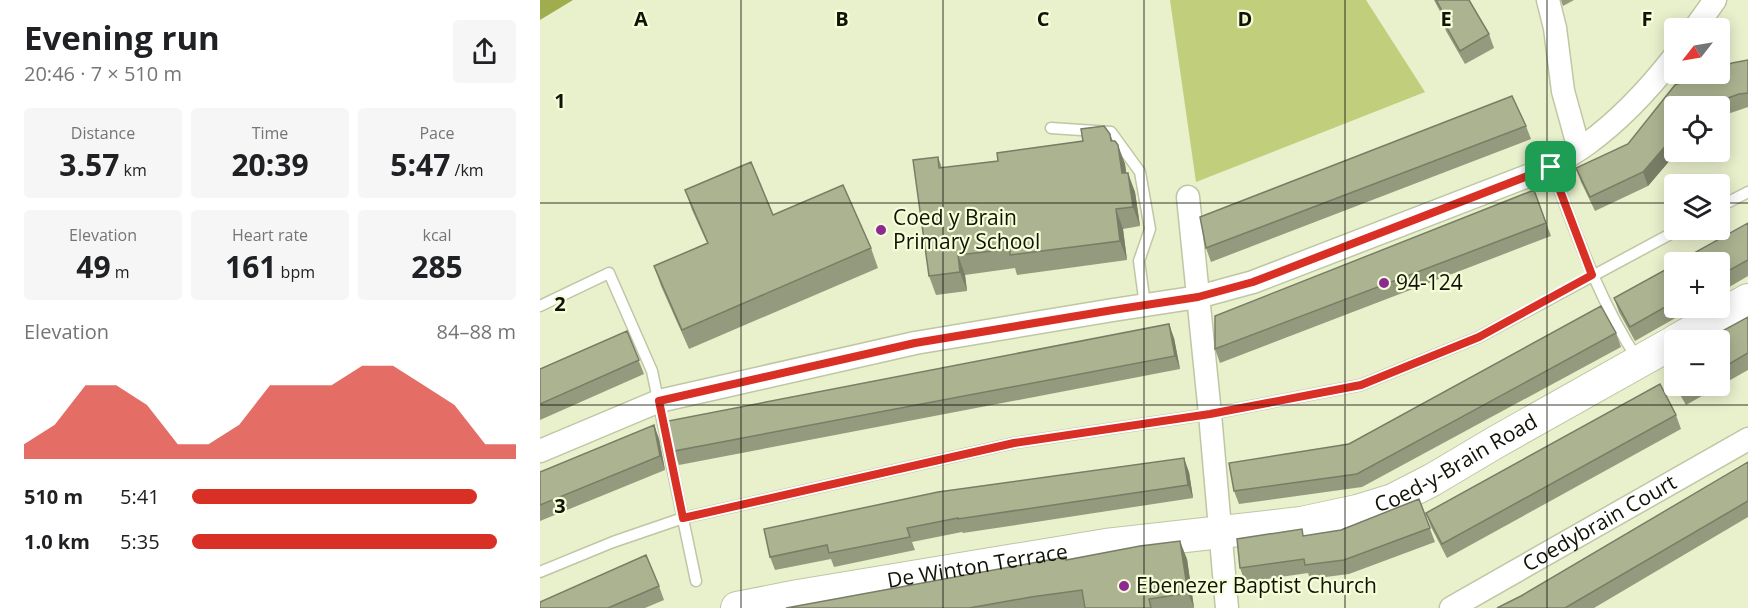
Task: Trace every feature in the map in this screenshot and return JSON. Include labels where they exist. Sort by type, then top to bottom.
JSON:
[{"type":"street","points":[[1548,0],[1555,28],[1563,91],[1579,149]]},
{"type":"street","points":[[1702,18],[1715,0]]},
{"type":"street","points":[[540,452],[659,401],[915,343],[1198,297],[1263,278],[1551,167],[1579,149],[1622,114],[1664,70]]},
{"type":"street","points":[[1188,197],[1227,608]]},
{"type":"street","name":"Coed-y-Brain Road","points":[[1695,330],[1748,300]]},
{"type":"street","name":"Coed-y-Brain Road","points":[[1220,531],[1301,523],[1357,511],[1393,500],[1664,348]]},
{"type":"street","name":"Coedybrain Court","points":[[1451,608],[1748,439]]},
{"type":"street","name":"De Winton Terrace","points":[[737,608],[1106,545],[1220,531]]},
{"type":"lane","points":[[1051,128],[1111,132],[1140,172],[1150,229],[1139,261],[1145,305]]},
{"type":"lane","points":[[1551,167],[1592,275],[1628,345],[1640,362]]},
{"type":"lane","points":[[1730,201],[1748,192]]},
{"type":"lane","points":[[540,572],[613,542],[683,518],[1014,443],[1210,414],[1361,385],[1479,337],[1664,237]]},
{"type":"lane","points":[[540,306],[609,273],[652,370],[696,581]]},
{"type":"shaded area","points":[[540,0],[573,0],[540,20]]},
{"type":"shaded area","points":[[1170,0],[1366,0],[1425,92],[1196,182]]},
{"type":"building","points":[[1436,0],[1469,0],[1489,34],[1460,51],[1441,17],[1445,16]]},
{"type":"building","points":[[1748,60],[1748,93],[1730,97],[1666,96],[1678,84],[1730,84],[1730,64]]},
{"type":"building","points":[[1512,96],[1526,126],[1206,248],[1200,217]]},
{"type":"building","points":[[1664,99],[1664,148],[1643,172],[1590,197],[1576,168],[1628,144]]},
{"type":"building","points":[[1104,126],[1110,134],[1111,141],[1115,141],[1118,145],[1122,173],[1128,173],[1133,207],[1116,209],[1120,241],[1010,255],[1010,249],[958,255],[960,272],[929,276],[913,160],[938,157],[939,168],[998,161],[997,153],[1083,141],[1081,129]]},
{"type":"building","points":[[751,162],[773,215],[843,185],[871,248],[682,330],[654,266],[708,243],[685,190]]},
{"type":"building","points":[[1534,190],[1546,223],[1215,349],[1215,316]]},
{"type":"building","points":[[1748,223],[1748,260],[1730,270],[1730,252],[1696,252],[1717,240],[1730,240],[1730,233]]},
{"type":"building","points":[[1664,270],[1664,308],[1630,327],[1614,298]]},
{"type":"building","points":[[1601,306],[1616,333],[1357,474],[1234,491],[1229,463],[1349,444]]},
{"type":"building","points":[[1748,317],[1748,353],[1730,364],[1730,330],[1724,330]]},
{"type":"building","points":[[1169,324],[1175,356],[674,451],[668,421]]},
{"type":"building","points":[[627,331],[639,360],[540,404],[540,369]]},
{"type":"building","points":[[1660,384],[1664,396],[1666,396],[1676,415],[1442,544],[1426,513]]},
{"type":"building","points":[[654,425],[660,456],[540,505],[540,472]]},
{"type":"building","points":[[1184,458],[1188,485],[958,518],[907,528],[910,537],[829,553],[827,545],[770,557],[764,529],[938,492]]},
{"type":"building","points":[[1748,462],[1748,501],[1565,608],[1497,608],[1521,596]]},
{"type":"building","points":[[1419,499],[1430,528],[1344,560],[1305,565],[1304,559],[1240,568],[1237,539],[1302,529],[1303,536],[1341,530]]},
{"type":"building","points":[[1180,541],[1188,593],[1149,599],[1151,608],[1085,608],[1082,590],[969,608],[786,608],[1066,557],[1066,560]]},
{"type":"building","points":[[646,555],[659,586],[608,608],[540,608],[540,602]]},
{"type":"place","name":"Coed y Brain Primary School","points":[[881,230]]},
{"type":"place","name":"94-124","points":[[1384,283]]},
{"type":"place","name":"Ebenezer Baptist Church","points":[[1124,586]]},
{"type":"route","points":[[1551,167],[1592,275],[1479,337],[1361,385],[1210,414],[1014,443],[683,518],[659,401],[915,343],[1198,297],[1253,282],[1551,167]]}]
